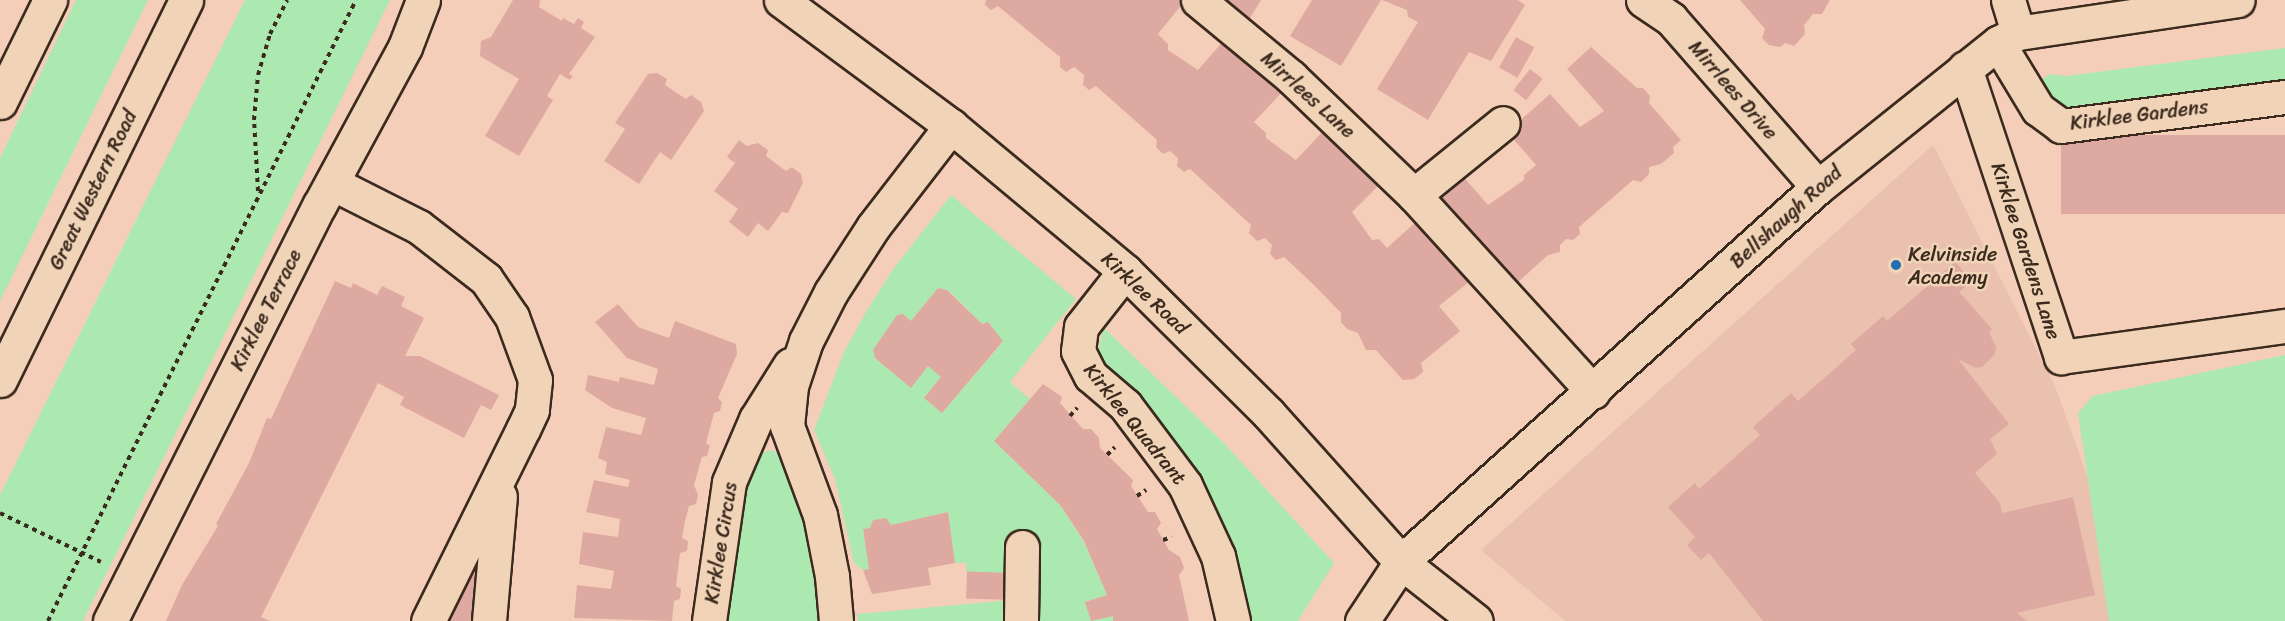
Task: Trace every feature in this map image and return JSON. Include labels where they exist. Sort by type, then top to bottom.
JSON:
[{"type":"street","points":[[0,102],[50,0]]},
{"type":"street","name":"Great Western Road","points":[[0,380],[186,0]]},
{"type":"street","name":"Kirklee Terrace","points":[[110,621],[332,183],[405,47],[423,0]]},
{"type":"street","name":"Mirrlees Lane","points":[[1197,0],[1291,77],[1414,195],[1593,392]]},
{"type":"street","name":"Mirrlees Drive","points":[[1643,0],[1671,19],[1818,187]]},
{"type":"street","name":"Kirklee Gardens","points":[[2008,0],[2008,38],[2038,109],[2061,126],[2285,97]]},
{"type":"street","name":"Bellshaugh Road","points":[[1362,621],[1401,562],[1593,392],[1818,187],[1965,68],[2008,38],[2238,0]]},
{"type":"street","name":"Kirklee Road","points":[[796,4],[951,126],[1125,271],[1268,413],[1401,562],[1476,621]]},
{"type":"street","name":"Kirklee Gardens Lane","points":[[1965,68],[2061,357],[2285,326]]},
{"type":"street","points":[[1414,195],[1503,123]]},
{"type":"street","name":"Kirklee Circus","points":[[709,621],[729,482],[767,398],[806,341],[831,292],[873,227],[951,126]]},
{"type":"street","points":[[332,183],[419,227],[469,264],[500,297],[520,334],[535,380],[532,410],[428,621]]},
{"type":"street","name":"Kirklee Quadrant","points":[[1125,271],[1081,327],[1078,351],[1091,376],[1125,405],[1185,485],[1218,556],[1233,621]]},
{"type":"street","name":"Kirklee Circus","points":[[806,341],[791,386],[787,426],[820,515],[832,576],[836,621]]},
{"type":"street","points":[[489,621],[498,504],[514,448]]},
{"type":"street","points":[[1022,547],[1022,621]]},
{"type":"path","points":[[258,194],[254,120],[258,75],[270,34],[287,0]]},
{"type":"path","points":[[48,621],[84,553],[258,194],[356,0]]},
{"type":"path","points":[[0,513],[84,553]]},
{"type":"shaded area","name":"Kelvinside Academy","points":[[1933,145],[2055,386],[2139,621],[1565,621],[1481,550]]},
{"type":"green space","points":[[76,0],[148,0],[0,301],[0,158]]},
{"type":"green space","points":[[245,0],[390,0],[83,621],[0,621],[0,495]]},
{"type":"green space","points":[[2285,48],[2285,83],[2072,109],[2041,96],[2038,82],[2050,74],[2066,76]]},
{"type":"green space","points":[[951,195],[1076,299],[1010,382],[1030,399],[994,441],[1061,506],[1084,542],[1107,595],[1085,602],[1091,620],[1113,616],[1113,621],[1030,621],[1038,598],[1013,573],[967,575],[966,563],[955,563],[948,512],[891,525],[886,518],[873,520],[870,528],[863,530],[869,569],[863,570],[854,563],[835,479],[814,430],[844,352],[894,268]],"holes":[[[938,288],[948,290],[982,324],[988,322],[1003,342],[942,413],[924,398],[941,377],[928,366],[911,387],[875,358],[874,350],[897,315],[903,314],[911,321]]]},
{"type":"green space","points":[[1103,327],[1221,440],[1334,563],[1298,621],[1246,621],[1116,376],[1098,355]]},
{"type":"green space","points":[[2285,355],[2285,621],[2109,621],[2078,413],[2093,396]]},
{"type":"green space","points":[[772,450],[786,459],[806,508],[824,621],[721,621],[730,554],[750,462],[760,453]]},
{"type":"green space","points":[[1012,600],[1012,621],[858,621],[857,614]]},
{"type":"building","points":[[513,0],[540,0],[539,7],[562,21],[563,18],[574,24],[578,18],[584,22],[581,28],[595,37],[569,74],[573,76],[570,80],[560,74],[547,96],[553,100],[519,156],[485,136],[519,79],[480,56],[481,41],[491,37]]},
{"type":"building","points":[[986,0],[1179,0],[1183,3],[1158,34],[1168,44],[1168,50],[1198,70],[1226,38],[1285,89],[1254,122],[1266,133],[1266,138],[1296,160],[1327,127],[1383,181],[1352,212],[1372,240],[1379,239],[1387,248],[1419,219],[1475,277],[1439,306],[1460,331],[1421,363],[1423,372],[1414,379],[1403,380],[1376,350],[1366,350],[1358,333],[1347,329],[1341,322],[1341,313],[1314,285],[1284,257],[1276,260],[1270,254],[1272,245],[1265,238],[1257,241],[1249,233],[1251,225],[1190,169],[1184,172],[1177,166],[1178,158],[1170,151],[1163,154],[1156,147],[1157,140],[1096,86],[1089,90],[1083,85],[1084,75],[1074,67],[1066,72],[1060,67],[1060,57],[998,6],[991,10],[985,5]]},
{"type":"building","points":[[1219,0],[1261,0],[1247,23]]},
{"type":"building","points":[[1312,0],[1381,0],[1341,66],[1290,36]]},
{"type":"building","points":[[1382,0],[1518,0],[1525,5],[1491,61],[1469,52],[1428,120],[1377,89],[1418,22],[1408,17],[1407,10]]},
{"type":"building","points":[[1740,0],[1830,0],[1822,14],[1813,14],[1804,25],[1805,34],[1794,46],[1785,43],[1780,47],[1769,45],[1762,38],[1765,29]]},
{"type":"building","points":[[1516,37],[1534,47],[1517,78],[1499,68]]},
{"type":"building","points":[[1591,47],[1637,88],[1643,88],[1650,96],[1649,103],[1681,140],[1673,147],[1674,153],[1661,164],[1649,167],[1649,174],[1641,182],[1633,180],[1579,227],[1580,234],[1573,240],[1566,239],[1560,245],[1560,252],[1548,255],[1517,283],[1433,196],[1460,173],[1488,205],[1524,180],[1524,175],[1536,165],[1507,132],[1550,94],[1580,127],[1604,111],[1567,69]]},
{"type":"building","points":[[1530,69],[1543,79],[1526,100],[1513,90]]},
{"type":"building","points":[[657,73],[667,79],[665,85],[686,99],[691,95],[701,102],[704,111],[671,160],[660,152],[639,184],[604,161],[625,129],[615,123],[648,74]]},
{"type":"building","points":[[2061,135],[2285,135],[2285,214],[2061,214]]},
{"type":"building","points":[[739,140],[747,146],[758,143],[768,150],[766,156],[786,171],[792,167],[801,174],[803,183],[788,213],[782,212],[768,231],[758,223],[748,237],[729,222],[738,209],[714,191],[735,163],[727,157]]},
{"type":"building","points":[[1955,262],[1972,281],[1959,292],[1992,329],[1989,332],[1996,347],[1995,354],[1982,367],[1976,368],[1958,359],[2009,424],[1990,439],[1997,454],[1975,473],[2000,503],[2002,513],[2073,497],[2095,595],[2017,613],[2027,621],[1763,621],[1709,553],[1701,560],[1687,545],[1695,537],[1668,507],[1695,483],[1699,489],[1760,435],[1753,427],[1791,393],[1798,401],[1856,350],[1851,344],[1883,316],[1887,321]]},
{"type":"building","points":[[335,281],[351,288],[353,283],[377,295],[382,286],[405,297],[401,306],[424,318],[405,356],[420,356],[499,395],[491,410],[481,405],[464,438],[400,405],[404,397],[378,383],[261,617],[270,621],[166,621],[182,585],[218,526],[216,524],[249,463],[267,418],[271,419]]},
{"type":"building","points":[[938,288],[947,290],[982,324],[988,322],[1003,341],[942,413],[924,398],[941,377],[928,366],[911,388],[875,358],[873,350],[897,315],[903,314],[911,321]]},
{"type":"building","points":[[618,304],[638,327],[669,338],[675,321],[736,344],[737,354],[718,398],[722,402],[720,411],[714,413],[706,443],[710,446],[707,456],[702,457],[694,485],[698,495],[696,504],[689,506],[685,521],[682,538],[688,541],[687,551],[680,553],[676,586],[681,589],[680,599],[674,601],[672,621],[574,618],[577,585],[611,589],[614,571],[579,564],[583,532],[618,537],[620,519],[586,512],[594,480],[628,487],[630,480],[605,474],[607,462],[598,458],[606,427],[641,435],[646,418],[612,408],[585,390],[588,375],[619,382],[620,377],[654,385],[658,369],[627,358],[595,322]]},
{"type":"building","points":[[1043,384],[1062,397],[1060,403],[1083,429],[1091,429],[1099,438],[1100,448],[1133,480],[1131,486],[1148,512],[1155,512],[1161,523],[1157,529],[1169,550],[1180,557],[1184,568],[1179,575],[1189,621],[1113,621],[1113,616],[1091,621],[1085,602],[1107,595],[1084,541],[1061,506],[994,441]]},
{"type":"building","points":[[948,512],[955,563],[928,568],[931,585],[872,594],[863,570],[869,569],[863,529],[870,528],[873,520],[886,518],[891,525]]},
{"type":"building","points":[[467,566],[476,570],[475,621],[440,621]]},
{"type":"building","points":[[967,571],[1013,573],[1012,600],[966,598]]},
{"type":"place","name":"Kelvinside Academy","points":[[1896,265]]}]
